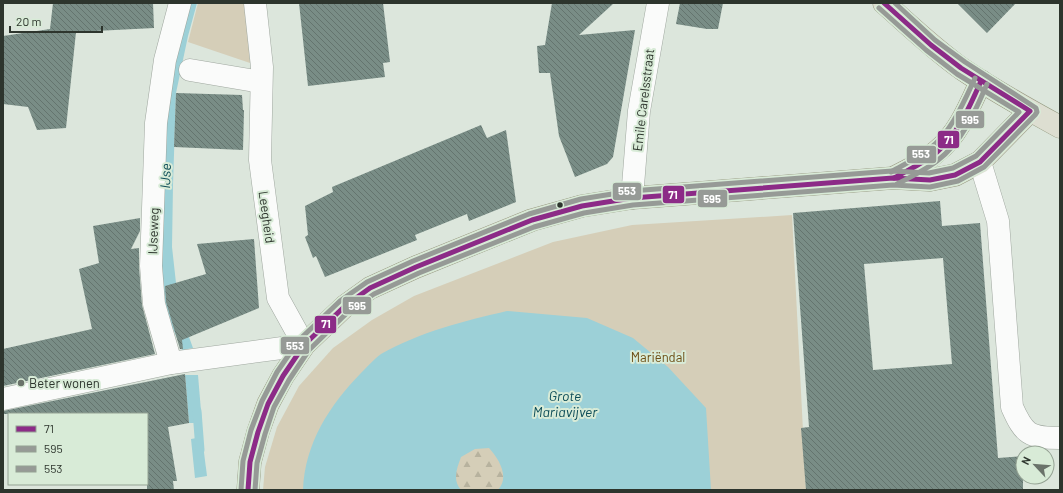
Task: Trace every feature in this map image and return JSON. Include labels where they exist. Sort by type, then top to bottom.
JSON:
[{"type":"main road","points":[[884,3],[931,45],[961,68],[1030,111],[1060,127]]},
{"type":"main road","points":[[893,178],[937,152],[953,134],[970,105],[981,81]]},
{"type":"main road","points":[[248,490],[250,462],[268,404],[284,376],[304,345],[322,327],[370,288],[532,220],[582,206],[632,198],[893,178],[930,180],[955,175],[980,162],[1030,111]]},
{"type":"street","name":"IJseweg","points":[[171,363],[154,304],[151,266],[156,123],[165,60],[180,3]]},
{"type":"street","name":"Leegheid","points":[[256,3],[262,67],[260,160],[278,298],[304,345]]},
{"type":"street","name":"Emile Carelsstraat","points":[[632,198],[639,111],[658,3]]},
{"type":"street","points":[[190,70],[261,82]]},
{"type":"street","points":[[980,162],[998,221],[1012,407],[1020,425],[1032,435],[1041,438],[1060,438]]},
{"type":"street","points":[[3,399],[171,363],[304,345]]},
{"type":"green space","points":[[198,3],[246,3],[250,63],[188,42]]},
{"type":"green space","name":"Mariëndal","points":[[792,215],[806,490],[263,490],[265,467],[277,427],[299,386],[333,348],[372,320],[414,296],[553,242],[632,225]]},
{"type":"green space","points":[[490,448],[502,468],[502,485],[498,490],[461,490],[458,486],[456,474],[461,457],[475,449]]},
{"type":"water","points":[[188,3],[197,3],[188,36],[176,93],[173,185],[172,247],[176,283],[193,348],[182,350],[168,317],[159,287],[164,127],[177,42]]},
{"type":"water","name":"Grote Mariavijver","points":[[507,311],[587,318],[633,338],[668,367],[706,408],[711,490],[498,490],[503,480],[502,468],[489,448],[475,449],[461,457],[456,478],[458,486],[461,490],[303,490],[308,457],[321,426],[329,412],[349,386],[376,358],[396,346],[427,333]]},
{"type":"water","points":[[185,375],[198,375],[202,423],[189,423]]},
{"type":"water","points":[[202,437],[207,476],[195,478],[191,439]]},
{"type":"building","points":[[53,3],[153,3],[154,28],[76,32],[66,128],[37,130],[28,107],[3,104],[3,36],[50,29]]},
{"type":"building","points":[[299,3],[383,3],[390,62],[383,63],[385,77],[308,86]]},
{"type":"building","points":[[552,3],[614,3],[579,35],[635,30],[613,157],[607,164],[575,177],[559,136],[550,73],[539,73],[537,46],[545,45]]},
{"type":"building","points":[[680,3],[723,3],[718,29],[707,29],[676,24]]},
{"type":"building","points":[[957,3],[1016,3],[987,33]]},
{"type":"building","points":[[176,93],[242,95],[244,110],[243,150],[174,147]]},
{"type":"building","points":[[481,125],[487,138],[506,130],[516,202],[469,221],[467,214],[415,235],[417,240],[325,277],[316,256],[313,258],[305,237],[308,235],[305,206],[333,192],[332,187]]},
{"type":"building","points":[[940,201],[942,226],[980,223],[998,458],[1015,457],[1015,485],[1023,485],[1023,490],[806,490],[801,428],[809,427],[793,213]],"holes":[[[943,258],[952,364],[873,370],[864,264]]]},
{"type":"building","points":[[140,218],[140,231],[131,249],[139,248],[142,305],[155,354],[3,386],[3,349],[92,329],[79,269],[99,263],[93,226]]},
{"type":"building","points":[[254,239],[259,308],[182,340],[183,349],[180,349],[166,302],[165,286],[206,274],[197,244]]},
{"type":"building","points":[[185,374],[189,423],[168,427],[177,481],[173,481],[174,490],[147,490],[148,413],[3,414],[3,411]]},
{"type":"waterway","name":"IJse","points":[[197,411],[200,450]]},
{"type":"transit line","name":"71","points":[[248,490],[250,462],[258,432],[268,404],[283,376],[304,345],[345,306],[370,288],[416,267],[532,220],[582,206],[632,198],[893,178],[930,180],[955,175],[980,162],[1030,111],[961,68],[931,45],[884,3]]},
{"type":"transit line","name":"595","points":[[255,490],[257,463],[274,407],[289,380],[309,350],[349,311],[374,294],[419,273],[534,227],[584,213],[633,205],[893,185],[930,187],[958,181],[984,167],[1035,115],[1037,112],[1036,108],[965,62],[935,40],[895,3]]},
{"type":"transit line","name":"553","points":[[241,490],[243,461],[251,430],[262,401],[277,372],[299,340],[340,301],[367,282],[413,261],[529,214],[581,199],[631,191],[892,171],[929,173],[953,168],[976,156],[1019,112],[957,74],[926,50],[879,8]]},
{"type":"transit line","name":"553","points":[[891,172],[928,150],[936,143],[950,127],[975,78]]},
{"type":"transit line","name":"71","points":[[894,178],[927,160],[944,145],[963,119],[981,81]]},
{"type":"transit line","name":"595","points":[[897,184],[937,161],[954,145],[967,126],[987,84]]},
{"type":"place","name":"Beter wonen","points":[[21,383]]}]
